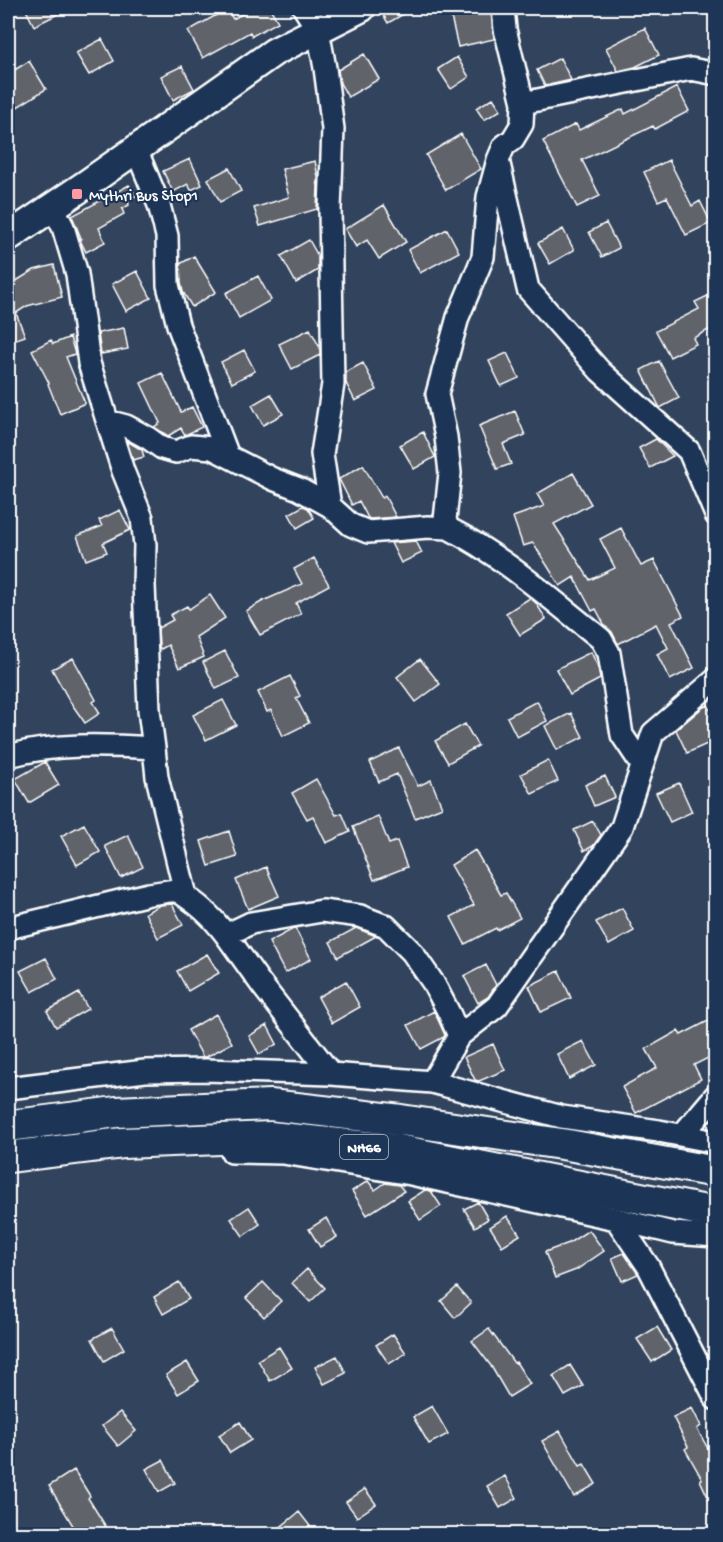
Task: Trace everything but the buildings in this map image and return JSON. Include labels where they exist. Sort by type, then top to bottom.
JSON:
[{"type":"highway","name":"NH66","points":[[8,1126],[116,1112],[270,1105],[401,1120],[568,1145],[716,1172]]},
{"type":"highway","name":"NH66","points":[[8,1157],[123,1143],[270,1137],[398,1150],[716,1214]]},
{"type":"main road","points":[[8,237],[274,52],[311,19],[361,8]]},
{"type":"street","points":[[448,528],[446,520],[450,473],[446,437],[437,394],[458,317],[483,257],[488,197],[498,160],[504,146],[513,139],[522,124],[523,103],[505,29],[503,8]]},
{"type":"street","points":[[311,19],[325,68],[333,129],[330,209],[333,384],[322,454],[330,506]]},
{"type":"street","points":[[523,103],[691,69],[716,74]]},
{"type":"street","points":[[136,149],[159,205],[167,236],[168,285],[178,325],[228,456]]},
{"type":"street","points":[[498,160],[528,289],[600,371],[689,451],[716,515]]},
{"type":"street","points":[[53,207],[63,227],[77,274],[89,363],[123,471],[142,518],[149,710],[157,777],[186,896]]},
{"type":"street","points":[[107,421],[126,426],[162,448],[176,452],[191,446],[212,448],[273,479],[299,489],[330,506],[351,525],[368,532],[428,527],[448,528],[472,540],[500,559],[601,639],[609,653],[622,735],[642,765]]},
{"type":"street","points":[[432,1082],[459,1036],[497,1006],[622,827],[653,733],[716,679]]},
{"type":"street","points":[[8,756],[62,746],[154,748]]},
{"type":"street","points":[[8,928],[149,894],[176,890],[214,919],[331,1074]]},
{"type":"street","points":[[226,935],[251,923],[322,911],[360,916],[386,926],[412,952],[434,984],[459,1036]]},
{"type":"street","points":[[8,1088],[145,1071],[206,1070],[331,1074],[432,1082],[562,1117],[716,1142]]},
{"type":"street","points":[[682,1135],[716,1095]]},
{"type":"street","points":[[8,1171],[176,1152],[283,1153],[411,1174],[674,1233],[716,1236]]},
{"type":"street","points":[[616,1219],[648,1266],[716,1399]]},
{"type":"place","name":"Mythri Bus Stop1","points":[[77,194]]}]
